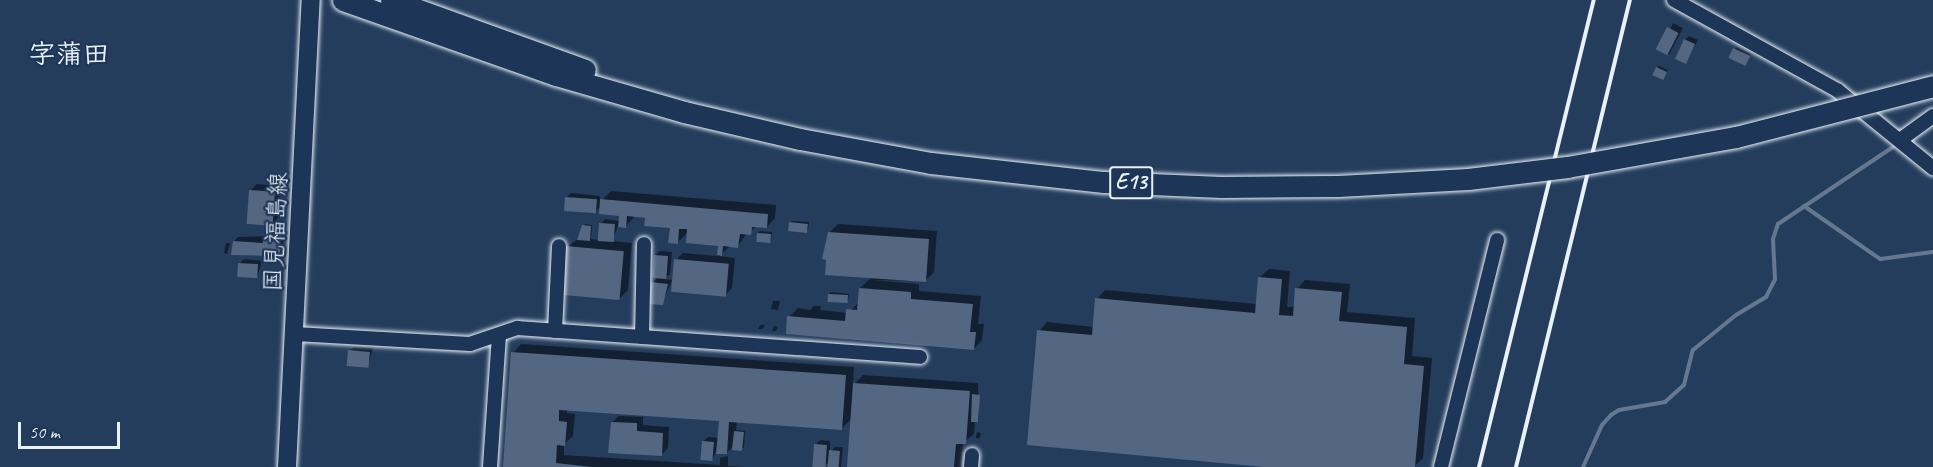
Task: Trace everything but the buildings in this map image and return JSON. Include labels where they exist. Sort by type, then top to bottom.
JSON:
[{"type":"highway","name":"E13","points":[[343,0],[556,75],[684,112],[800,139],[932,163],[1104,182],[1338,186],[1468,179],[1567,167],[1736,137],[1933,86]]},
{"type":"highway","name":"E13","points":[[391,0],[580,68],[670,96],[918,149],[1111,171],[1338,174],[1504,162],[1700,133],[1933,73]]},
{"type":"main road","name":"国見福島線","points":[[287,467],[311,0]]},
{"type":"street","points":[[1674,0],[1837,90],[1933,168]]},
{"type":"street","points":[[1899,140],[1933,116]]},
{"type":"street","points":[[1441,467],[1497,240]]},
{"type":"street","points":[[642,337],[644,244]]},
{"type":"street","points":[[555,331],[559,246]]},
{"type":"street","points":[[295,334],[470,344],[517,328],[920,357]]},
{"type":"street","points":[[490,467],[499,335]]},
{"type":"waterway","points":[[1583,467],[1602,425],[1611,415],[1619,410],[1665,402],[1684,385],[1693,350],[1736,315],[1766,297],[1775,279],[1773,239],[1778,224],[1899,143]]},
{"type":"waterway","points":[[1804,206],[1880,259],[1933,252]]},
{"type":"railway","points":[[1479,467],[1594,0]]},
{"type":"railway","points":[[1516,467],[1630,0]]},
{"type":"district","name":"字蒲田","points":[[69,55]]}]
